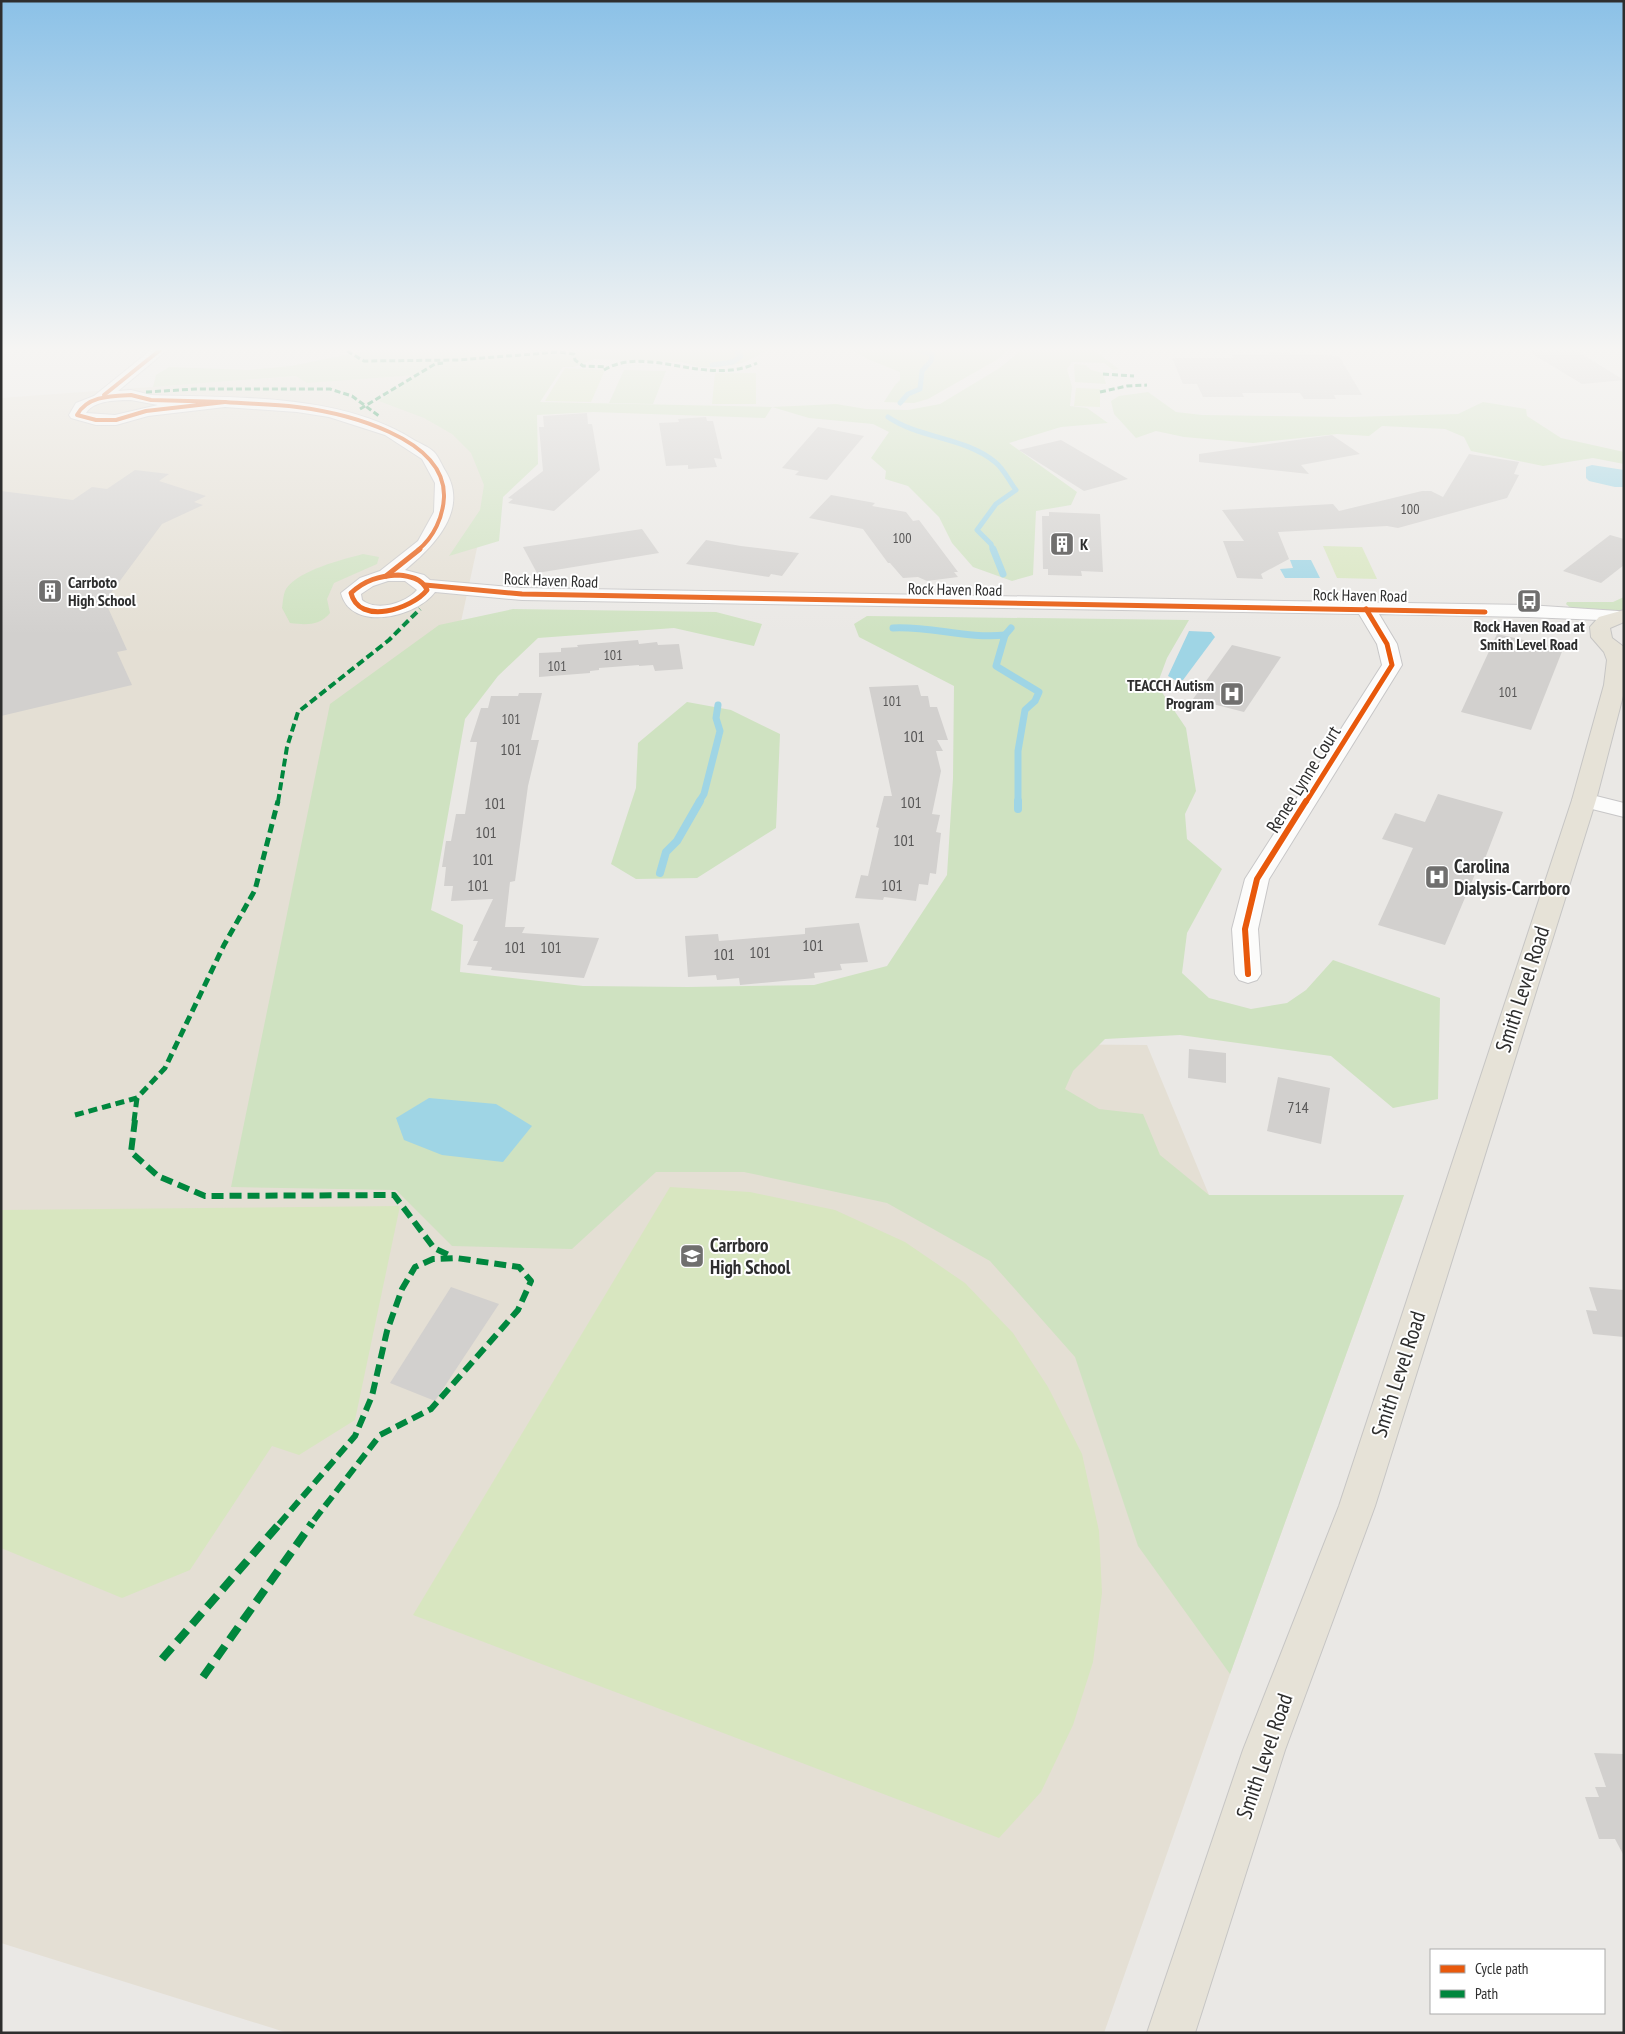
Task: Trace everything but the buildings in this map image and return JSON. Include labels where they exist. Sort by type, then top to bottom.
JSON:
[{"type":"main road","name":"Smith Level Road","points":[[1171,2033],[1264,1750],[1357,1506],[1615,704],[1617,673],[1613,649],[1599,634],[1600,627],[1606,621],[1621,617]]},
{"type":"street","name":"Rock Haven Road","points":[[410,445],[428,456],[444,483],[443,512],[424,545],[417,565],[420,589],[405,608],[381,611],[360,608],[354,604],[351,593],[356,587],[364,582],[386,576],[424,545]]},
{"type":"street","name":"Rock Haven Road","points":[[386,576],[420,589],[522,594],[1546,612],[1621,617]]},
{"type":"street","name":"Renee Lynne Court","points":[[1248,974],[1245,929],[1257,879],[1392,665],[1388,644],[1366,609]]},
{"type":"street","name":"Rock Haven Road","points":[[1485,612],[1564,624],[1583,630],[1613,649]]},
{"type":"street","points":[[1584,800],[1624,810]]},
{"type":"shaded area","name":"Carrboro High School","points":[[1,445],[499,445],[370,1039],[1147,1045],[1209,1195],[1404,1195],[1230,1674],[1104,2033],[288,2033],[1,1943]]},
{"type":"green space","points":[[463,445],[538,445],[538,464],[503,497],[499,541],[449,556],[480,510],[484,485],[471,453]]},
{"type":"green space","points":[[880,445],[1012,445],[1077,492],[1071,505],[1036,511],[1033,575],[1012,581],[973,567],[952,543],[939,517],[908,486],[885,479],[886,471],[871,458]]},
{"type":"green space","points":[[1468,445],[1592,445],[1624,452],[1624,464],[1593,458],[1543,466],[1471,451]]},
{"type":"green space","points":[[1323,546],[1362,547],[1377,579],[1337,578]]},
{"type":"green space","points":[[363,554],[379,557],[377,564],[334,583],[327,599],[330,613],[326,617],[312,624],[290,623],[282,608],[285,591],[292,582],[310,571]]},
{"type":"green space","points":[[1624,597],[1624,612],[1573,610],[1566,604],[1567,602],[1613,602]]},
{"type":"green space","points":[[513,609],[716,612],[762,624],[754,646],[674,628],[538,638],[498,676],[465,719],[431,910],[463,925],[460,972],[583,986],[814,985],[887,966],[947,875],[953,778],[954,686],[859,637],[854,624],[867,616],[1189,620],[1167,658],[1157,685],[1186,728],[1196,791],[1185,814],[1187,839],[1222,869],[1187,933],[1182,973],[1209,998],[1251,1009],[1287,1003],[1306,990],[1333,960],[1440,998],[1438,1099],[1393,1108],[1331,1056],[1180,1035],[1105,1039],[1073,1071],[1065,1089],[1099,1109],[1143,1114],[1160,1155],[1209,1195],[1404,1195],[1230,1674],[1138,1546],[1075,1357],[990,1261],[887,1203],[744,1172],[656,1172],[572,1249],[452,1246],[396,1190],[231,1187],[330,704],[439,625]]},
{"type":"green space","points":[[687,702],[731,710],[780,734],[776,828],[697,878],[636,879],[611,864],[636,788],[638,743]]},
{"type":"green space","points":[[670,1187],[750,1192],[835,1210],[905,1242],[965,1283],[1013,1333],[1048,1387],[1082,1454],[1099,1531],[1102,1593],[1093,1662],[1073,1725],[1041,1792],[999,1838],[413,1615]]},
{"type":"green space","points":[[400,1206],[355,1420],[299,1455],[272,1446],[190,1570],[122,1598],[1,1548],[1,1210]]},
{"type":"water","points":[[1592,465],[1624,470],[1624,487],[1615,487],[1589,481],[1586,478],[1586,467]]},
{"type":"water","points":[[1290,560],[1311,560],[1320,578],[1285,578],[1280,569],[1293,568]]},
{"type":"water","points":[[1189,631],[1211,632],[1215,637],[1183,680],[1177,681],[1168,676]]},
{"type":"water","points":[[429,1098],[496,1104],[532,1126],[503,1162],[442,1155],[404,1140],[396,1118]]},
{"type":"waterway","points":[[961,445],[983,454],[995,462],[1016,490],[996,504],[977,530],[991,544],[993,550]]},
{"type":"waterway","points":[[993,549],[1003,574]]},
{"type":"waterway","points":[[893,628],[991,636],[1005,635]]},
{"type":"waterway","points":[[1005,635],[1011,628]]},
{"type":"waterway","points":[[1005,635],[996,666],[1039,692],[1035,701],[1025,710],[1018,751],[1018,809]]},
{"type":"waterway","points":[[699,802],[704,794],[720,731],[716,718],[718,705]]},
{"type":"waterway","points":[[660,873],[666,852],[677,841],[700,801]]},
{"type":"marked path","points":[[75,1115],[137,1098],[165,1068],[224,945],[255,890],[277,809],[287,747],[298,712],[389,640],[420,609]]},
{"type":"marked path","points":[[137,1098],[131,1152],[158,1176],[205,1196],[394,1195],[434,1248],[453,1257]]},
{"type":"marked path","points":[[162,1659],[355,1436],[372,1396],[387,1331],[402,1289],[415,1267],[433,1259],[456,1258],[519,1267],[531,1281],[518,1310],[431,1409],[380,1435],[297,1543],[203,1677]]},
{"type":"cycle path","points":[[386,576],[424,545],[443,512],[444,483],[428,456],[411,445]]},
{"type":"cycle path","points":[[425,585],[427,590],[420,598],[398,609],[384,611],[371,611],[360,608],[353,602],[351,593],[366,582],[376,578],[398,575],[417,579],[425,585],[522,594],[1485,612]]},
{"type":"cycle path","points":[[1248,974],[1245,929],[1257,879],[1392,665],[1387,644],[1366,609]]},
{"type":"place","name":"K","points":[[1062,544]]},
{"type":"place","name":"Carrboto High School","points":[[50,591]]},
{"type":"place","name":"Rock Haven Road at Smith Level Road","points":[[1529,601]]},
{"type":"place","name":"TEACCH Autism Program","points":[[1232,694]]},
{"type":"place","name":"Carolina Dialysis-Carrboro","points":[[1437,877]]},
{"type":"place","name":"Carrboro High School","points":[[692,1256]]}]
